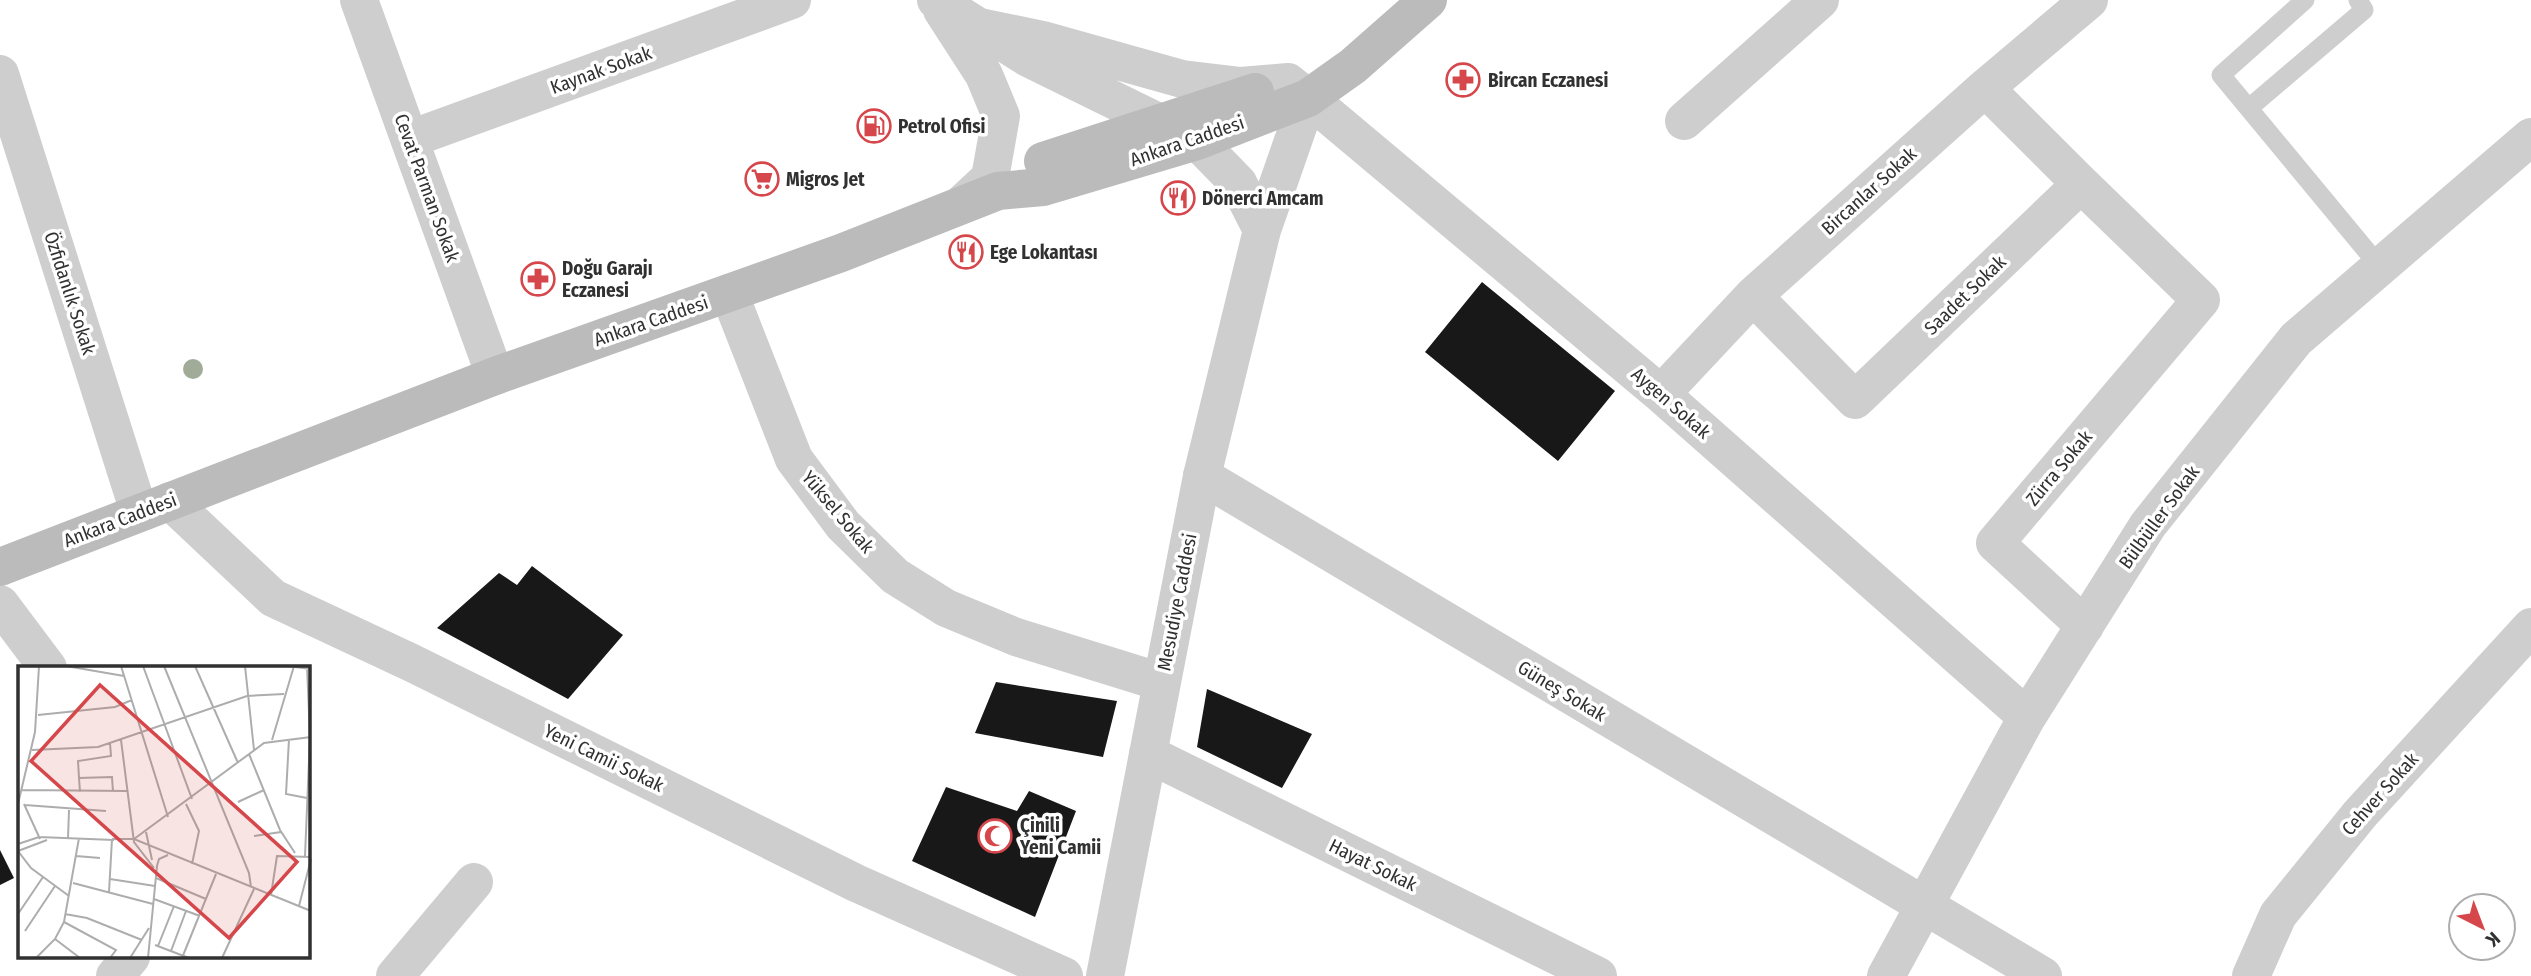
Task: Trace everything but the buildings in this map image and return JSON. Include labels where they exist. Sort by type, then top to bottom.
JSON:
[{"type":"main road","points":[[1298,90],[1338,48],[1393,0]]},
{"type":"main road","points":[[1298,90],[1353,66],[1427,0]]},
{"type":"main road","name":"Ankara Caddesi","points":[[0,567],[495,376],[729,293],[998,191],[1043,187],[1298,90]]},
{"type":"main road","points":[[998,191],[1037,164],[1159,122]]},
{"type":"street","name":"Cevat Parman Sokak","points":[[359,0],[495,376]]},
{"type":"street","name":"Kaynak Sokak","points":[[410,139],[792,0]]},
{"type":"street","points":[[936,0],[1028,58],[1159,122],[1202,125]]},
{"type":"street","points":[[936,0],[977,63],[1001,116],[990,178],[961,205]]},
{"type":"street","points":[[1684,121],[1820,0]]},
{"type":"street","name":"Bircanlar Sokak","points":[[1661,394],[1753,296],[1985,88],[2089,0]]},
{"type":"street","points":[[980,27],[1043,40],[1182,79],[1298,90]]},
{"type":"street","name":"Özfidanlık Sokak","points":[[0,74],[155,506]]},
{"type":"street","points":[[1182,79],[1202,125],[1238,183],[1262,230]]},
{"type":"street","points":[[1985,88],[2081,184]]},
{"type":"street","name":"Mesudiye Caddesi","points":[[1105,976],[1202,475],[1298,90]]},
{"type":"street","name":"Aygen Sokak","points":[[1298,90],[1661,394],[2027,717]]},
{"type":"street","name":"Bülbüller Sokak","points":[[1885,976],[2027,717],[2148,525],[2296,339],[2531,137]]},
{"type":"street","name":"Saadet Sokak","points":[[1753,296],[1855,400],[2081,184]]},
{"type":"street","name":"Zürra Sokak","points":[[2081,184],[2201,300],[1995,543],[2085,626]]},
{"type":"street","name":"Yüksel Sokak","points":[[729,293],[794,459],[843,525],[895,576],[946,608],[1016,637],[1161,682]]},
{"type":"street","name":"Güneş Sokak","points":[[1202,475],[1923,907],[2043,976]]},
{"type":"street","name":"Yeni Camii Sokak","points":[[155,506],[273,598],[412,663],[856,883],[1063,976]]},
{"type":"street","points":[[0,604],[46,666]]},
{"type":"street","name":"Cehver Sokak","points":[[2251,976],[2278,915],[2360,814],[2531,627]]},
{"type":"street","name":"Hayat Sokak","points":[[1148,754],[1598,976]]},
{"type":"street","points":[[395,976],[474,882]]},
{"type":"street","points":[[115,976],[130,958]]},
{"type":"lane","points":[[2305,0],[2221,75],[2380,267]]},
{"type":"lane","points":[[2249,108],[2364,10],[2358,0]]},
{"type":"place","name":"Bircan Eczanesi","points":[[1463,80]]},
{"type":"place","name":"Petrol Ofisi","points":[[874,126]]},
{"type":"place","name":"Migros Jet","points":[[762,179]]},
{"type":"place","name":"Dönerci Amcam","points":[[1178,198]]},
{"type":"place","name":"Ege Lokantası","points":[[966,252]]},
{"type":"place","name":"Doğu Garajı Eczanesi","points":[[538,279]]},
{"type":"place","name":"Çinili Yeni Camii","points":[[995,836]]}]
